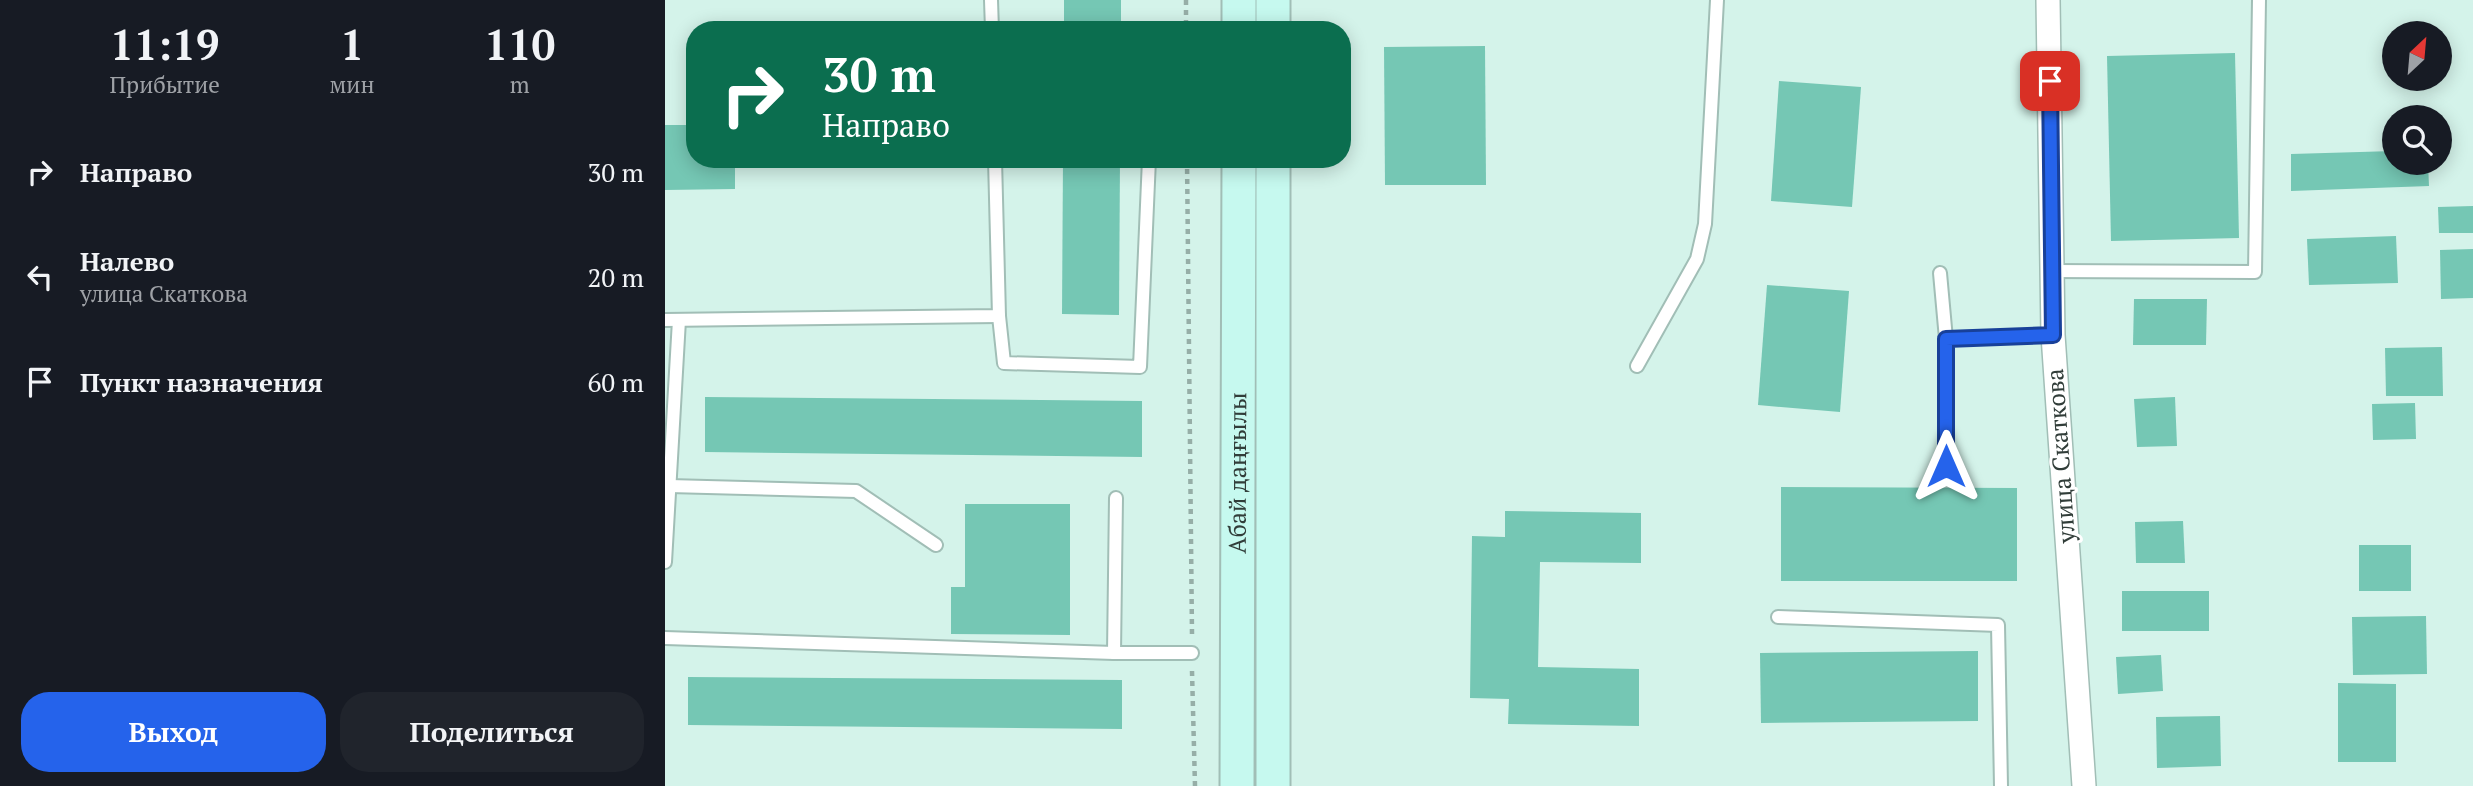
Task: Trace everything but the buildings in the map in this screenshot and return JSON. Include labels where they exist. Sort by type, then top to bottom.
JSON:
[{"type":"main road","points":[[1239,0],[1239,21]]},
{"type":"main road","points":[[1273,0],[1273,21]]},
{"type":"main road","name":"Абай даңғылы","points":[[1237,786],[1238,168]]},
{"type":"main road","name":"Абай даңғылы","points":[[1273,168],[1273,786]]},
{"type":"street","name":"улица Скаткова","points":[[2048,0],[2053,335],[2084,786]]},
{"type":"lane","points":[[991,0],[992,21]]},
{"type":"lane","points":[[1637,366],[1697,259],[1705,223],[1717,0]]},
{"type":"lane","points":[[2052,271],[2255,272],[2259,0]]},
{"type":"lane","points":[[995,168],[999,316],[1004,363],[1140,367],[1149,168]]},
{"type":"lane","points":[[1940,273],[1946,339],[1946,466]]},
{"type":"lane","points":[[665,320],[999,316]]},
{"type":"lane","points":[[665,562],[670,486],[668,449],[679,320]]},
{"type":"lane","points":[[1946,339],[2053,335]]},
{"type":"lane","points":[[670,486],[856,491],[936,545]]},
{"type":"lane","points":[[1114,653],[1117,498]]},
{"type":"lane","points":[[1779,617],[1998,625],[2001,786]]},
{"type":"lane","points":[[665,638],[1114,653],[1192,653]]},
{"type":"path","points":[[1186,0],[1186,21]]},
{"type":"path","points":[[1187,168],[1195,786]]},
{"type":"route","points":[[1946,466],[1946,339],[2053,335],[2050,81]]}]
